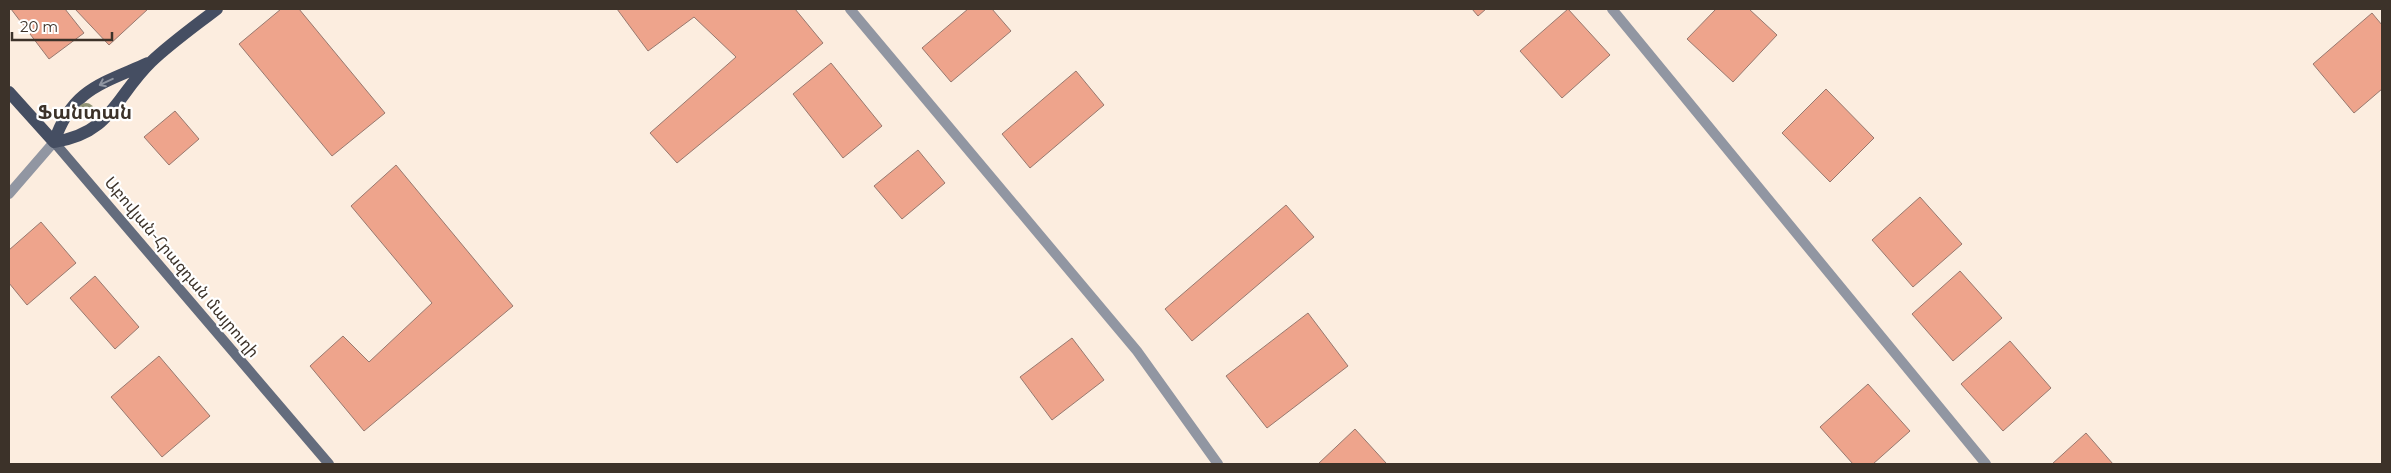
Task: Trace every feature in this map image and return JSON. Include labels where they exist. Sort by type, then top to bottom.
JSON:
[{"type":"main road","points":[[54,142],[68,110],[85,93],[150,62],[217,9]]},
{"type":"main road","points":[[54,142],[73,139],[95,128],[120,101],[150,62]]},
{"type":"main road","name":"Աբովյան-Հրազդան մայրուղի","points":[[9,92],[54,142],[329,464]]},
{"type":"street","points":[[850,9],[1137,351],[1218,464]]},
{"type":"street","points":[[1612,9],[1986,464]]},
{"type":"street","points":[[9,194],[54,142]]},
{"type":"building","points":[[11,9],[65,9],[84,33],[49,59]]},
{"type":"building","points":[[75,9],[148,9],[109,45]]},
{"type":"building","points":[[281,9],[299,9],[385,113],[332,156],[239,44]]},
{"type":"building","points":[[617,9],[795,9],[823,43],[677,163],[650,133],[736,57],[694,17],[648,51]]},
{"type":"building","points":[[968,9],[992,9],[1011,31],[951,82],[922,48]]},
{"type":"building","points":[[1472,9],[1486,9],[1478,16]]},
{"type":"building","points":[[1568,9],[1610,55],[1562,98],[1520,51]]},
{"type":"building","points":[[1716,9],[1749,9],[1777,35],[1733,82],[1687,39]]},
{"type":"building","points":[[2372,13],[2382,25],[2382,89],[2354,113],[2313,64]]},
{"type":"building","points":[[831,63],[882,126],[843,158],[793,94]]},
{"type":"building","points":[[1076,71],[1104,105],[1030,168],[1002,134]]},
{"type":"building","points":[[1826,89],[1874,138],[1830,182],[1782,133]]},
{"type":"building","points":[[175,111],[199,139],[169,165],[144,137]]},
{"type":"building","points":[[918,150],[945,183],[902,219],[874,186]]},
{"type":"building","points":[[396,165],[513,306],[364,431],[310,366],[343,336],[369,362],[432,303],[351,206]]},
{"type":"building","points":[[1920,197],[1962,244],[1913,287],[1872,240]]},
{"type":"building","points":[[1286,205],[1314,237],[1192,341],[1165,309]]},
{"type":"building","points":[[41,222],[76,263],[27,305],[9,283],[9,250]]},
{"type":"building","points":[[1960,271],[2002,318],[1953,361],[1912,314]]},
{"type":"building","points":[[95,276],[139,327],[115,349],[70,298]]},
{"type":"building","points":[[1308,313],[1348,366],[1267,428],[1226,376]]},
{"type":"building","points":[[1072,338],[1104,380],[1052,420],[1020,377]]},
{"type":"building","points":[[2010,341],[2051,388],[2003,431],[1961,384]]},
{"type":"building","points":[[159,356],[210,416],[162,457],[111,397]]},
{"type":"building","points":[[1868,384],[1910,431],[1873,464],[1853,464],[1820,427]]},
{"type":"building","points":[[1355,429],[1385,464],[1318,464]]},
{"type":"building","points":[[2086,433],[2113,464],[2052,464]]},
{"type":"district","name":"Ֆանտան","points":[[85,112]]}]
